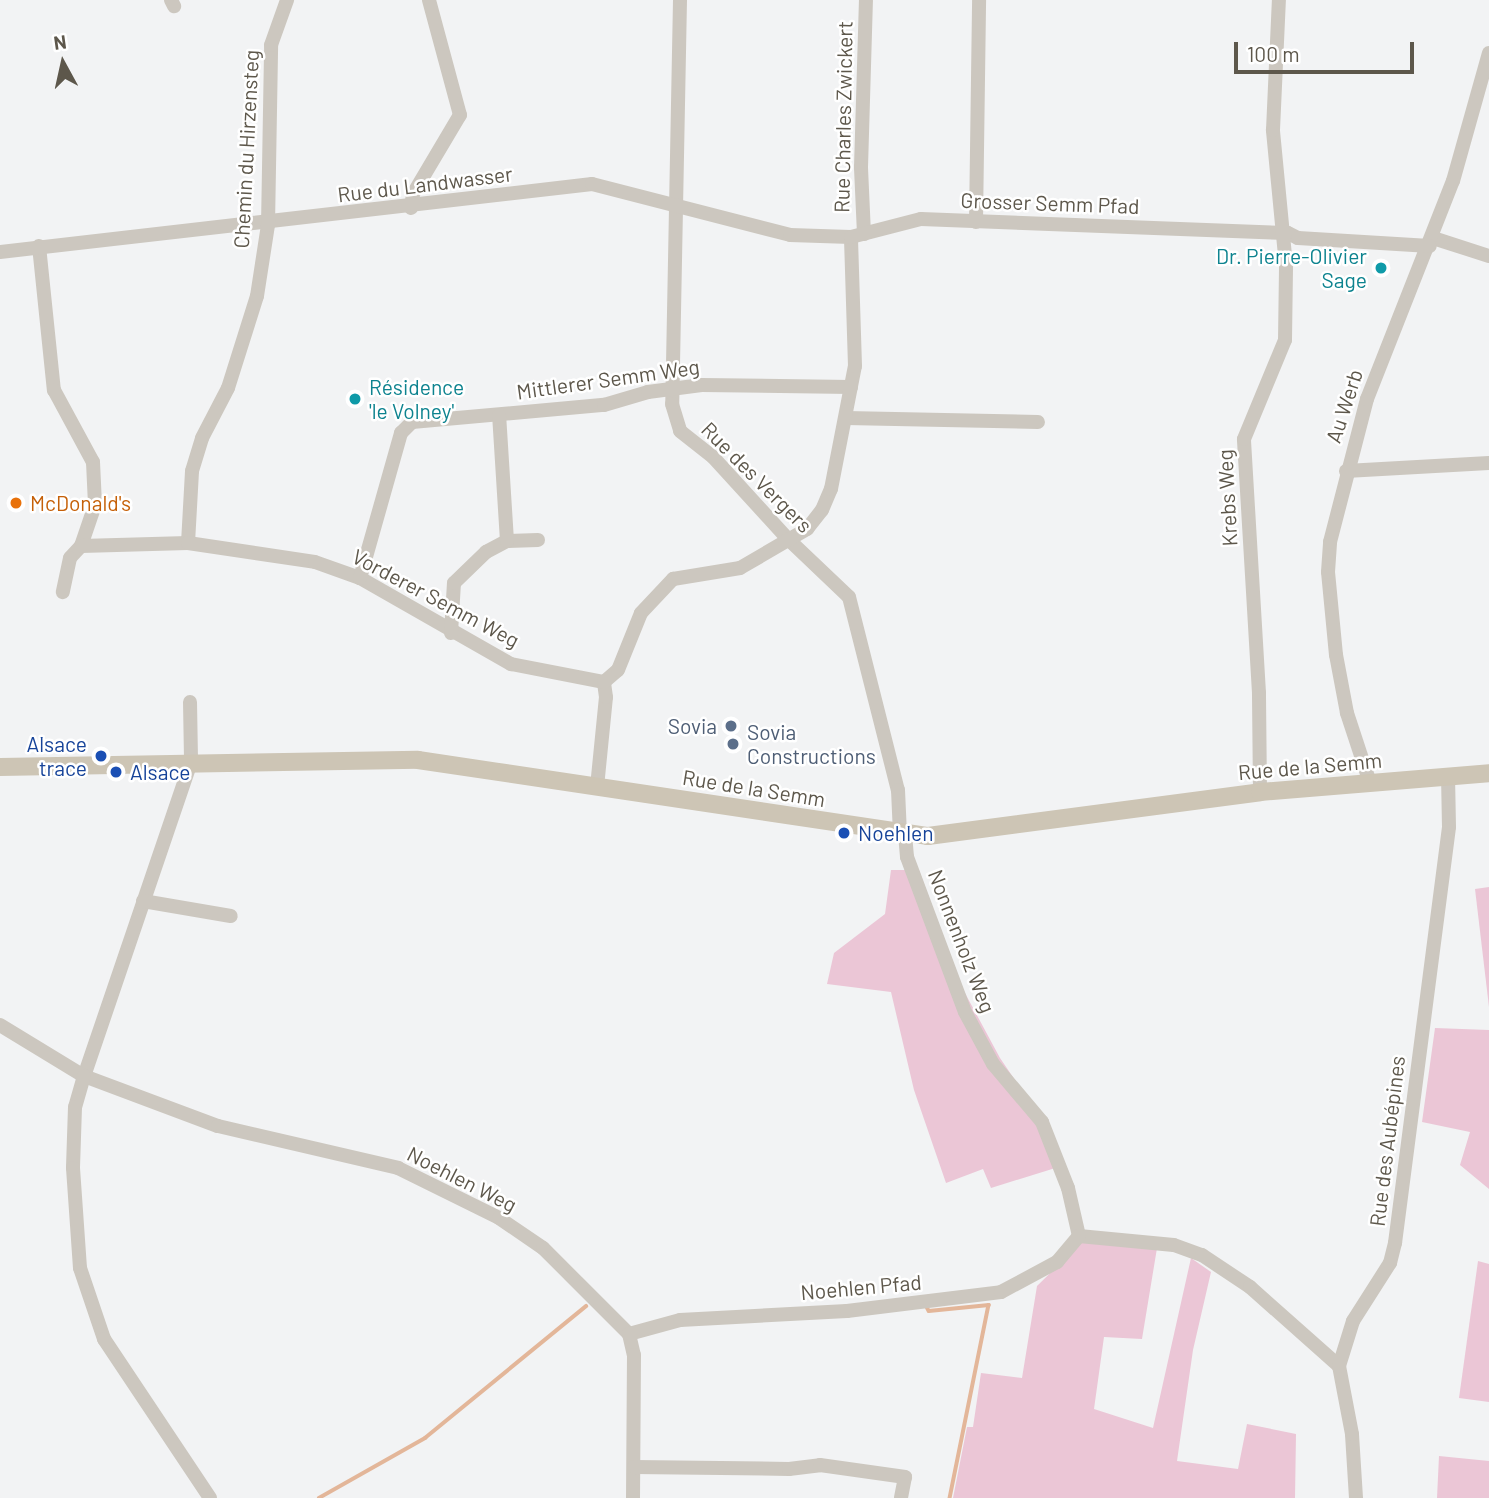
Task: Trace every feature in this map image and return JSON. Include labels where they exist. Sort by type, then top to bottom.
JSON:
[{"type":"main road","name":"Rue de la Semm","points":[[3,769],[191,762],[418,760],[903,834],[969,833],[1259,792],[1489,773]]},
{"type":"street","name":"Chemin du Hirzensteg","points":[[188,542],[192,471],[246,335],[268,225],[271,45],[287,0]]},
{"type":"street","points":[[411,208],[413,194],[460,115],[429,0]]},
{"type":"street","name":"Rue des Vergers","points":[[680,0],[677,204],[669,388],[680,431],[713,457],[788,539],[849,597],[898,790],[903,834]]},
{"type":"street","name":"Rue Charles Zwickert","points":[[857,236],[866,0]]},
{"type":"street","points":[[976,222],[979,0]]},
{"type":"street","name":"Krebs Weg","points":[[1259,792],[1259,692],[1244,439],[1285,340],[1286,266],[1280,233],[1273,130],[1279,0]]},
{"type":"street","name":"Au Werb","points":[[1370,783],[1347,713],[1328,572],[1334,513],[1382,358],[1432,242],[1489,53]]},
{"type":"street","name":"Rue du Landwasser","points":[[0,252],[268,225],[585,185],[677,204],[790,235],[857,236]]},
{"type":"street","name":"Grosser Semm Pfad","points":[[857,236],[921,219],[1280,233],[1298,239],[1432,242],[1489,256]]},
{"type":"street","points":[[597,787],[606,697],[604,682],[618,670],[641,613],[673,579],[740,568],[807,528],[822,510],[846,418],[851,387],[857,236]]},
{"type":"street","points":[[39,246],[54,390],[93,462],[95,506],[81,546],[70,558],[63,592]]},
{"type":"street","name":"Mittlerer Semm Weg","points":[[360,578],[401,433],[412,422],[607,404],[669,388],[851,387]]},
{"type":"street","points":[[499,415],[507,541]]},
{"type":"street","points":[[846,418],[1038,422]]},
{"type":"street","points":[[1346,471],[1489,463]]},
{"type":"street","points":[[451,633],[454,583],[486,552],[507,541],[538,540]]},
{"type":"street","name":"Vorderer Semm Weg","points":[[81,546],[188,542],[314,562],[360,578],[451,633],[510,664],[604,682]]},
{"type":"street","points":[[190,702],[191,762],[84,1076],[75,1107],[73,1168],[80,1268],[104,1339],[210,1498]]},
{"type":"street","name":"Rue des Aubépines","points":[[1356,1498],[1353,1446],[1339,1366],[1353,1321],[1390,1263],[1395,1243],[1449,827],[1448,776]]},
{"type":"street","name":"Nonnenholz Weg","points":[[903,834],[907,857],[965,1012],[993,1064],[1042,1122],[1068,1188],[1079,1236]]},
{"type":"street","points":[[142,901],[231,916]]},
{"type":"street","name":"Noehlen Weg","points":[[0,1025],[84,1076],[218,1126],[398,1168],[499,1218],[543,1248],[629,1334]]},
{"type":"street","points":[[1079,1236],[1174,1245],[1202,1255],[1250,1287],[1339,1366]]},
{"type":"street","name":"Noehlen Pfad","points":[[629,1334],[680,1320],[847,1311],[1001,1292],[1057,1262],[1079,1236]]},
{"type":"street","points":[[629,1334],[634,1355],[633,1498]]},
{"type":"street","points":[[634,1467],[789,1469],[820,1465],[905,1476],[901,1498]]},
{"type":"shaded area","points":[[891,870],[919,870],[959,982],[1000,1058],[1055,1139],[1065,1165],[991,1188],[983,1169],[946,1183],[914,1090],[891,992],[827,984],[834,953],[885,914]]},
{"type":"shaded area","points":[[1489,887],[1489,1007],[1475,889]]},
{"type":"shaded area","points":[[1435,1028],[1489,1030],[1489,1189],[1460,1165],[1470,1132],[1422,1122]]},
{"type":"shaded area","points":[[1085,1239],[1158,1242],[1142,1339],[1104,1337],[1094,1409],[1153,1428],[1191,1258],[1211,1272],[1193,1350],[1177,1461],[1238,1469],[1247,1424],[1296,1434],[1295,1498],[953,1498],[967,1427],[973,1427],[981,1373],[1022,1378],[1037,1286]]},
{"type":"shaded area","points":[[1478,1261],[1489,1264],[1489,1402],[1459,1398]]},
{"type":"shaded area","points":[[1439,1456],[1489,1461],[1489,1498],[1437,1498]]},
{"type":"waterway","points":[[927,1307],[929,1311],[989,1305],[950,1498]]},
{"type":"waterway","points":[[319,1498],[425,1438],[586,1306]]},
{"type":"place","name":"Dr. Pierre-Olivier Sage","points":[[1381,268]]},
{"type":"place","name":"Résidence 'le Volney'","points":[[355,399]]},
{"type":"place","name":"McDonald's","points":[[16,503]]},
{"type":"place","name":"Sovia","points":[[731,726]]},
{"type":"place","name":"Sovia Constructions","points":[[733,744]]},
{"type":"place","name":"Alsace trace","points":[[101,756]]},
{"type":"place","name":"Alsace","points":[[116,772]]},
{"type":"place","name":"Noehlen","points":[[844,833]]}]
